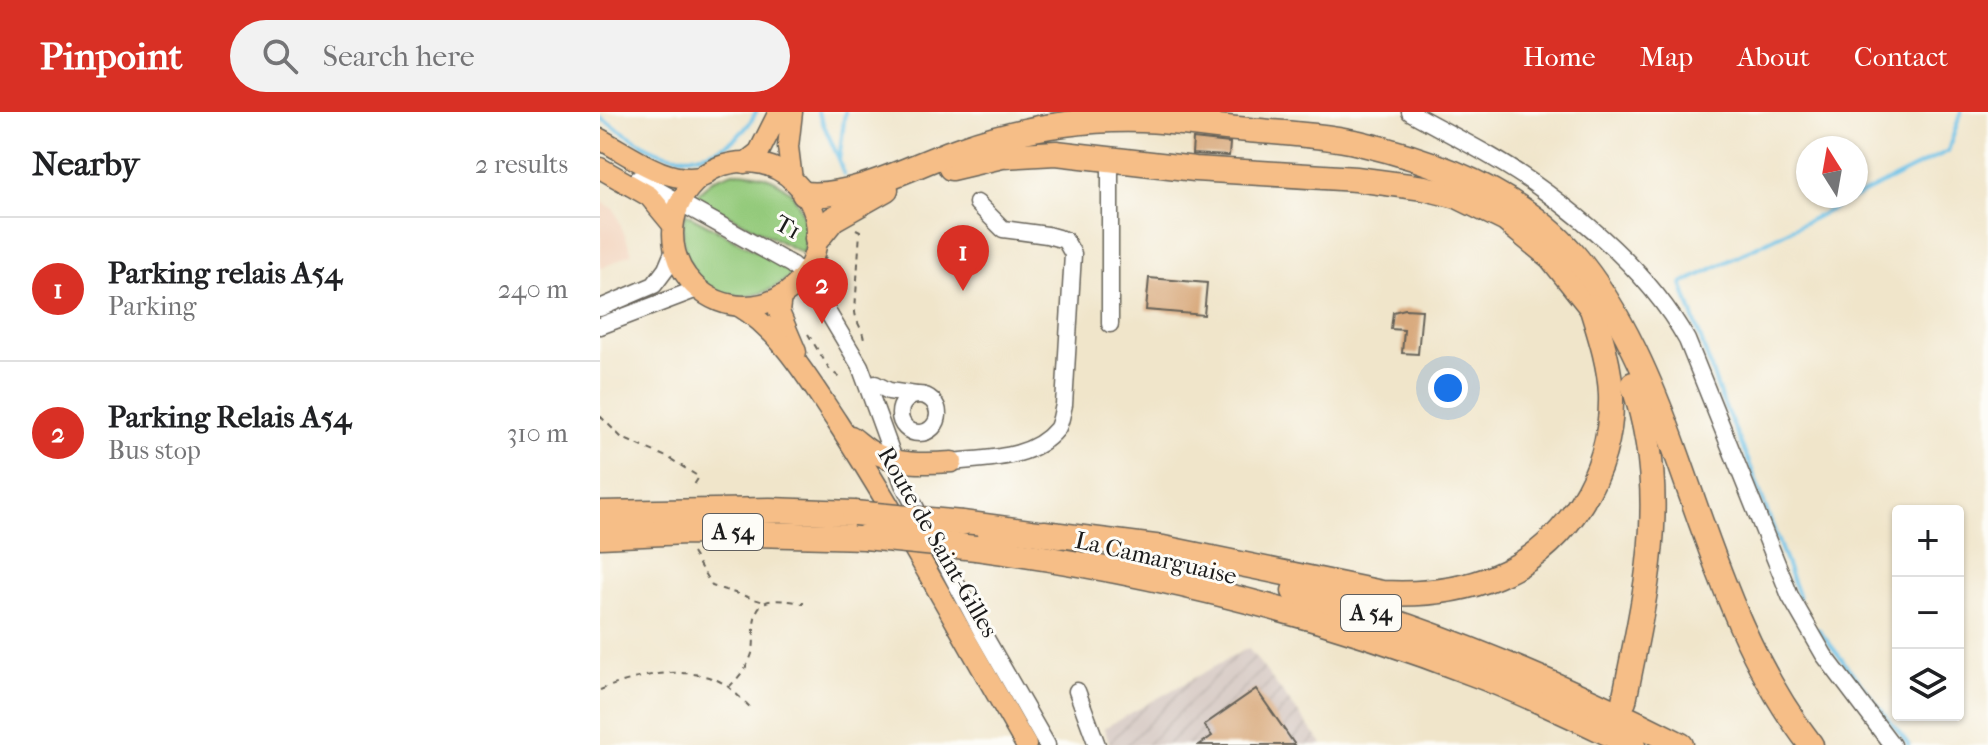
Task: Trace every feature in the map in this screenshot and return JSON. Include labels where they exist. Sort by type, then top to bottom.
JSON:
[{"type":"highway","points":[[798,187],[821,196],[1010,135],[1083,122],[1144,120],[1288,133],[1358,143],[1437,167],[1491,189],[1532,217],[1573,254],[1629,337],[1676,451],[1716,567],[1737,617],[1778,696],[1811,745]]},
{"type":"highway","points":[[817,239],[833,219],[893,185],[1002,156],[1030,153],[1056,153],[1195,169],[1356,179],[1424,188],[1457,196],[1488,210],[1528,236],[1551,257],[1591,306],[1620,350],[1644,421],[1655,496],[1651,557],[1628,703],[1655,598],[1665,530],[1664,473],[1647,383]]},
{"type":"highway","points":[[1044,533],[1163,548],[1382,593],[1448,590],[1498,576],[1516,567],[1554,538],[1578,509],[1597,473],[1609,432],[1611,394],[1605,355],[1591,306]]},
{"type":"highway","name":"La Camarguaise","points":[[600,513],[770,510],[854,513],[1044,533],[1189,564],[1394,621],[1557,684],[1681,745]]},
{"type":"highway","name":"La Camarguaise","points":[[600,536],[741,532],[865,537],[976,548],[1123,571],[1282,609],[1369,636],[1478,675],[1633,745]]},
{"type":"main road","points":[[745,163],[759,152],[779,112]]},
{"type":"main road","points":[[704,176],[682,199],[673,225],[674,250],[683,271],[697,289],[713,299],[739,306],[761,304],[781,296],[813,271],[817,239],[813,211],[798,187],[788,147],[792,112]]},
{"type":"main road","points":[[600,139],[674,177],[692,179],[727,165],[745,163],[767,166],[798,187]]},
{"type":"main road","points":[[600,168],[649,196],[673,225]]},
{"type":"main road","name":"Route de Saint-Gilles","points":[[781,296],[779,312],[801,367]]},
{"type":"main road","name":"Route de Saint-Gilles","points":[[739,306],[754,315],[801,367],[898,521],[1026,745]]},
{"type":"main road","points":[[842,431],[874,453],[892,459],[932,464],[952,462]]},
{"type":"street","points":[[1410,112],[1531,182],[1580,220],[1670,310],[1687,340],[1790,596],[1824,655],[1892,745]]},
{"type":"street","name":"T1","points":[[600,149],[682,199]]},
{"type":"street","name":"T1","points":[[600,158],[796,259],[813,271],[875,384],[893,430],[892,459]]},
{"type":"street","points":[[1110,159],[1110,324]]},
{"type":"street","points":[[952,462],[1012,456],[1037,446],[1058,427],[1064,405],[1073,254],[1065,240],[1003,229],[977,203]]},
{"type":"street","points":[[600,308],[654,285],[666,269],[674,250]]},
{"type":"street","name":"T1","points":[[813,271],[860,366],[903,484],[1047,745]]},
{"type":"street","points":[[600,326],[697,289]]},
{"type":"street","points":[[860,366],[901,440],[908,441],[933,427],[937,409],[930,399],[889,391],[875,384]]},
{"type":"street","points":[[918,395],[902,404],[900,416],[905,427],[922,433]]},
{"type":"street","points":[[1077,691],[1097,745]]},
{"type":"path","points":[[851,228],[860,231],[855,312],[864,343]]},
{"type":"path","points":[[807,332],[830,370],[843,380]]},
{"type":"path","points":[[600,416],[622,438],[669,458],[699,477],[692,488]]},
{"type":"path","points":[[691,552],[712,586],[765,603]]},
{"type":"path","points":[[728,688],[744,672],[753,648],[753,625],[759,606],[768,601],[804,603]]},
{"type":"path","points":[[600,690],[635,676],[681,673],[719,680],[751,708]]},
{"type":"shaded area","points":[[600,201],[614,209],[632,253],[600,269]]},
{"type":"shaded area","points":[[1248,648],[1323,745],[1110,745],[1104,728]]},
{"type":"green space","points":[[733,172],[768,178],[781,184],[791,194],[804,219],[804,254],[694,197],[712,180]]},
{"type":"green space","points":[[685,213],[795,272],[774,287],[753,295],[733,296],[714,290],[699,278],[688,261],[683,239]]},
{"type":"building","points":[[1193,139],[1230,143],[1229,156],[1192,154]]},
{"type":"building","points":[[1149,278],[1207,283],[1204,315],[1146,310]]},
{"type":"building","points":[[1422,310],[1418,354],[1402,353],[1404,330],[1391,329],[1393,312]]},
{"type":"building","points":[[1256,689],[1295,745],[1199,745],[1212,736],[1204,725]]},
{"type":"waterway","points":[[600,118],[642,144],[668,155],[682,156],[697,155],[728,144],[744,130],[756,112]]},
{"type":"waterway","points":[[818,112],[838,157]]},
{"type":"waterway","points":[[844,174],[839,161],[845,112]]},
{"type":"waterway","points":[[1799,598],[1749,462],[1721,398],[1682,284],[1948,151],[1961,112]]},
{"type":"waterway","points":[[1818,629],[1909,745]]},
{"type":"place","name":"Parking relais A54","points":[[963,291]]},
{"type":"place","name":"Parking Relais A54","points":[[822,324]]}]
